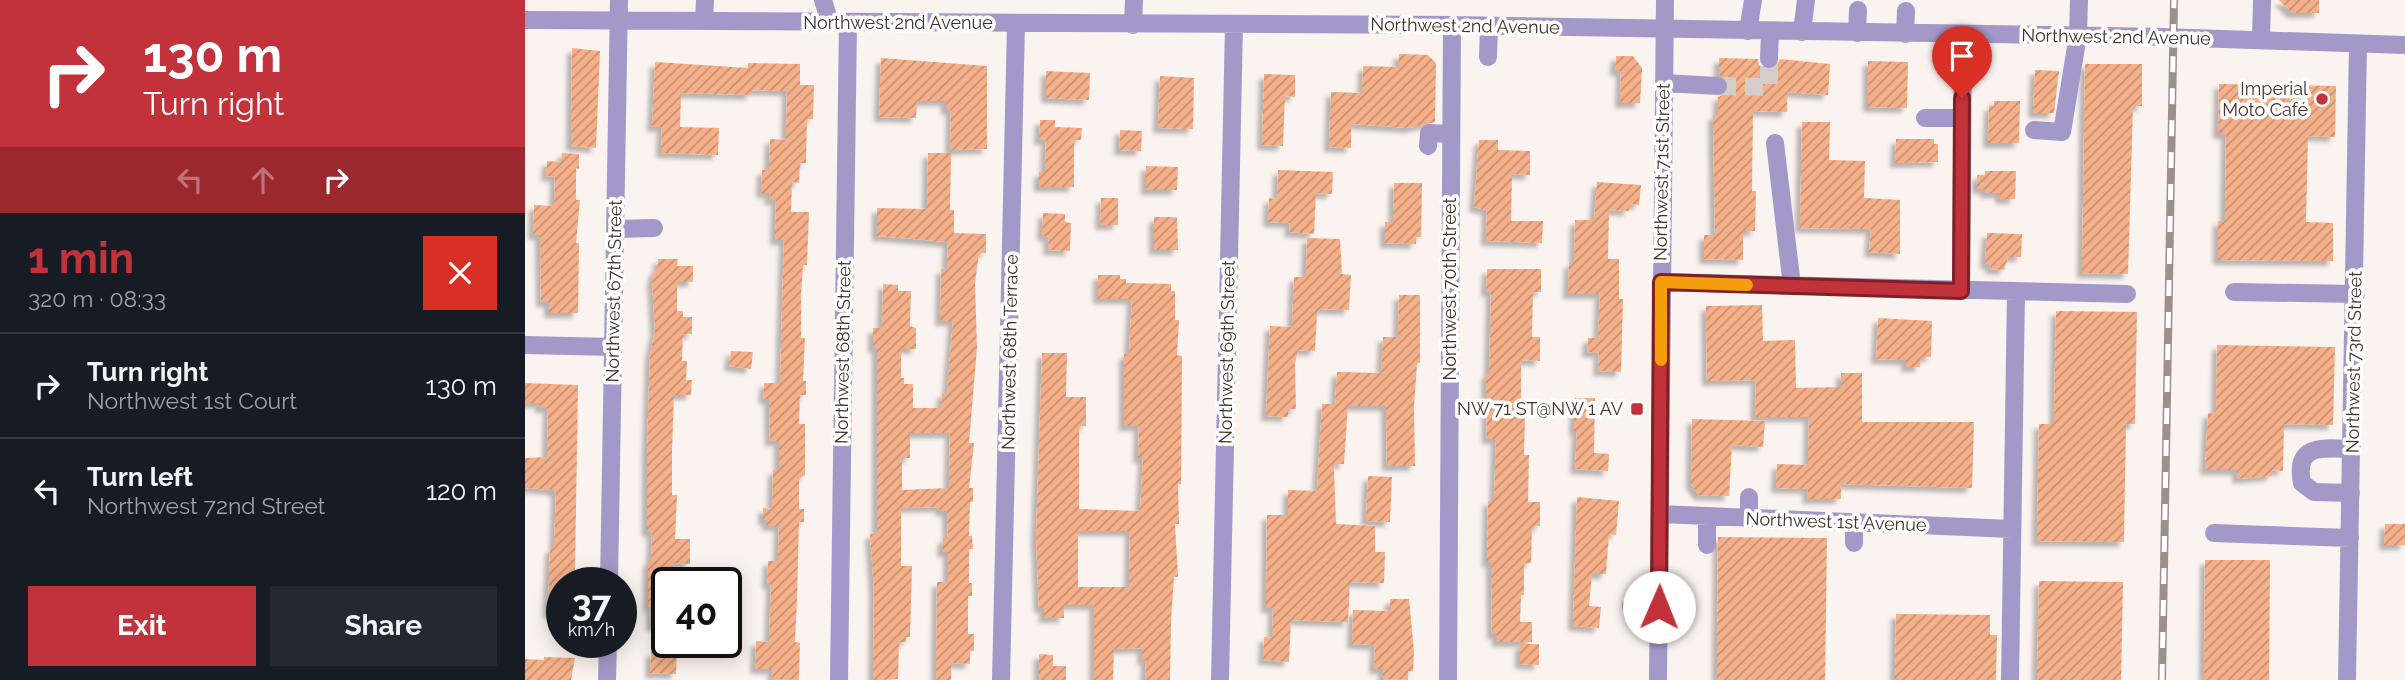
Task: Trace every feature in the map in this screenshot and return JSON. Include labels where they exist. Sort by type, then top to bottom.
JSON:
[{"type":"street","name":"Northwest 67th Street","points":[[609,567],[619,0]]},
{"type":"street","points":[[704,22],[705,0]]},
{"type":"street","name":"Northwest 68th Street","points":[[823,0],[839,23],[839,680]]},
{"type":"street","points":[[1133,25],[1134,0]]},
{"type":"street","name":"Northwest 71st Street","points":[[1658,680],[1665,0]]},
{"type":"street","points":[[1748,31],[1753,0]]},
{"type":"street","points":[[1803,32],[1806,0]]},
{"type":"street","points":[[2034,130],[2062,132],[2078,35],[2079,0]]},
{"type":"street","points":[[2261,40],[2262,0]]},
{"type":"street","points":[[1857,33],[1858,10]]},
{"type":"street","points":[[1905,34],[1906,11]]},
{"type":"street","name":"Northwest 2nd Avenue","points":[[525,20],[1452,25],[2078,35],[2405,45]]},
{"type":"street","name":"Northwest 68th Terrace","points":[[1001,680],[1016,24]]},
{"type":"street","name":"Northwest 69th Street","points":[[1220,680],[1234,25]]},
{"type":"street","name":"Northwest 70th Street","points":[[1448,680],[1452,25]]},
{"type":"street","points":[[1487,57],[1489,26]]},
{"type":"street","points":[[1769,59],[1770,32]]},
{"type":"street","points":[[1961,291],[1963,34]]},
{"type":"street","name":"Northwest 73rd Street","points":[[2347,680],[2356,294],[2358,44]]},
{"type":"street","points":[[1664,83],[1718,86]]},
{"type":"street","points":[[1925,118],[1962,118]]},
{"type":"street","points":[[1428,146],[1429,133],[1451,134]]},
{"type":"street","points":[[1775,143],[1792,286]]},
{"type":"street","points":[[615,229],[653,228]]},
{"type":"street","points":[[1661,282],[2127,294]]},
{"type":"street","points":[[2010,680],[2015,292]]},
{"type":"street","points":[[2234,292],[2356,294]]},
{"type":"street","points":[[525,345],[613,347]]},
{"type":"street","points":[[2351,493],[2314,492],[2302,483],[2300,472],[2303,458],[2309,452],[2319,448],[2352,449]]},
{"type":"street","points":[[1749,497],[1749,518]]},
{"type":"street","name":"Northwest 1st Avenue","points":[[1660,514],[2012,529]]},
{"type":"street","points":[[1707,516],[1707,545]]},
{"type":"street","points":[[1854,523],[1854,543]]},
{"type":"street","points":[[2214,533],[2350,538]]},
{"type":"street","points":[[1631,606],[1659,607]]},
{"type":"street","points":[[607,680],[608,658]]},
{"type":"building","points":[[2279,0],[2319,0],[2319,13],[2292,13]]},
{"type":"building","points":[[572,48],[600,51],[596,148],[571,146]]},
{"type":"building","points":[[1399,54],[1428,55],[1436,63],[1435,122],[1410,128],[1351,124],[1351,148],[1329,147],[1331,92],[1362,93],[1363,66],[1398,67]]},
{"type":"building","points":[[1616,56],[1633,56],[1642,68],[1640,103],[1620,103],[1621,71],[1615,71]]},
{"type":"building","points":[[881,58],[987,66],[987,149],[950,150],[951,110],[946,110],[946,101],[917,101],[916,118],[879,117]]},
{"type":"building","points":[[1719,58],[1758,59],[1759,65],[1768,70],[1775,69],[1780,59],[1830,64],[1828,95],[1787,92],[1787,112],[1753,111],[1752,191],[1756,191],[1755,231],[1743,231],[1743,260],[1704,259],[1704,235],[1715,235],[1713,115],[1718,115],[1718,97],[1727,93],[1729,87],[1728,80],[1719,75]]},
{"type":"building","points":[[1868,61],[1908,62],[1907,108],[1868,107]]},
{"type":"building","points":[[655,62],[748,68],[748,63],[800,64],[800,85],[814,85],[813,119],[807,119],[806,163],[800,163],[799,183],[792,182],[791,212],[809,212],[807,265],[803,265],[801,295],[801,338],[805,338],[803,381],[806,381],[806,395],[800,395],[799,424],[805,424],[805,475],[799,479],[799,509],[804,509],[804,522],[799,522],[795,642],[800,643],[799,680],[772,679],[773,669],[755,669],[756,641],[769,642],[771,584],[767,584],[768,561],[778,561],[779,526],[767,526],[767,520],[763,520],[763,508],[772,509],[773,470],[779,470],[779,441],[770,441],[769,399],[763,399],[764,383],[780,383],[784,240],[775,240],[776,200],[769,200],[770,193],[761,193],[762,170],[769,170],[770,139],[786,140],[787,91],[751,90],[751,95],[681,93],[680,127],[719,128],[718,155],[661,153],[662,127],[652,127]]},
{"type":"building","points":[[2085,64],[2142,64],[2142,106],[2133,106],[2128,274],[2082,273]]},
{"type":"building","points":[[2035,70],[2059,71],[2054,113],[2033,113]]},
{"type":"building","points":[[1046,71],[1090,73],[1089,100],[1046,98]]},
{"type":"building","points":[[1264,74],[1295,75],[1295,97],[1285,96],[1283,146],[1262,145]]},
{"type":"building","points":[[1160,76],[1194,78],[1193,129],[1158,128]]},
{"type":"building","points":[[2219,84],[2336,86],[2335,137],[2308,136],[2306,222],[2333,223],[2333,261],[2218,260],[2218,221],[2225,221],[2226,134],[2218,134]]},
{"type":"building","points":[[1994,101],[2020,101],[2019,143],[1988,143],[1989,106],[1994,106]]},
{"type":"building","points":[[1040,120],[1055,120],[1055,127],[1082,128],[1081,140],[1074,140],[1074,187],[1039,187],[1039,172],[1045,172],[1046,140],[1039,140]]},
{"type":"building","points":[[1802,122],[1830,122],[1829,160],[1865,161],[1864,198],[1900,200],[1900,254],[1869,252],[1871,229],[1800,228]]},
{"type":"building","points":[[1120,130],[1142,131],[1141,151],[1119,150]]},
{"type":"building","points":[[1896,139],[1934,139],[1934,144],[1938,144],[1938,162],[1895,163]]},
{"type":"building","points":[[1479,140],[1498,140],[1498,150],[1530,151],[1530,175],[1512,174],[1511,221],[1543,221],[1542,243],[1486,241],[1487,210],[1474,207]]},
{"type":"building","points":[[562,153],[579,154],[579,169],[576,168],[576,200],[580,200],[576,243],[579,243],[578,313],[549,313],[549,302],[541,302],[540,235],[533,235],[534,205],[554,206],[555,177],[546,176],[547,161],[561,162]]},
{"type":"building","points":[[928,153],[951,153],[950,210],[954,210],[954,233],[986,234],[986,253],[979,253],[975,283],[977,348],[969,443],[974,443],[969,488],[973,488],[969,536],[972,536],[973,549],[969,549],[969,583],[972,583],[972,596],[968,596],[968,634],[974,634],[974,651],[970,651],[970,664],[951,663],[951,680],[936,680],[937,582],[948,582],[948,552],[942,552],[943,538],[948,538],[947,511],[940,511],[940,507],[901,508],[901,566],[912,566],[910,637],[906,637],[906,642],[899,642],[898,679],[873,680],[874,588],[870,534],[877,534],[877,348],[873,348],[873,328],[882,328],[883,284],[898,285],[898,291],[911,291],[910,326],[916,328],[916,349],[901,349],[901,378],[904,378],[904,384],[913,384],[913,408],[941,408],[942,393],[947,393],[953,321],[940,321],[941,269],[947,269],[948,242],[877,236],[877,208],[927,209]],"holes":[[[910,433],[950,433],[949,488],[902,490],[902,458],[910,458]]]},
{"type":"building","points":[[1146,166],[1178,167],[1177,190],[1146,190]]},
{"type":"building","points":[[1278,170],[1333,172],[1332,194],[1316,193],[1314,234],[1289,232],[1290,223],[1268,222],[1269,198],[1277,199]]},
{"type":"building","points":[[1985,171],[2016,171],[2015,199],[2000,199],[2000,193],[1985,193],[1985,189],[1977,189],[1977,175],[1985,175]]},
{"type":"building","points":[[1597,182],[1641,185],[1639,205],[1629,204],[1629,211],[1609,210],[1608,259],[1619,259],[1619,299],[1623,299],[1621,372],[1598,371],[1599,353],[1587,352],[1588,338],[1598,338],[1600,294],[1568,294],[1569,263],[1574,263],[1575,220],[1594,220]]},
{"type":"building","points":[[1394,183],[1422,183],[1421,237],[1416,237],[1416,244],[1385,243],[1385,222],[1393,222]]},
{"type":"building","points":[[1101,198],[1118,198],[1118,225],[1100,225]]},
{"type":"building","points":[[1043,213],[1065,214],[1065,222],[1071,223],[1070,251],[1048,250],[1049,237],[1042,236]]},
{"type":"building","points":[[1154,217],[1177,217],[1178,250],[1154,250]]},
{"type":"building","points":[[1987,233],[2022,234],[2021,257],[2008,257],[2004,270],[1990,269],[1991,264],[1985,264]]},
{"type":"building","points":[[1307,238],[1340,239],[1342,274],[1351,275],[1349,310],[1320,309],[1317,313],[1315,351],[1298,350],[1295,363],[1296,409],[1288,409],[1288,417],[1266,416],[1270,326],[1292,327],[1294,277],[1306,277]]},
{"type":"building","points":[[658,259],[678,259],[677,266],[693,266],[693,282],[677,282],[677,311],[683,311],[683,317],[692,317],[692,334],[683,334],[682,361],[687,361],[686,380],[692,380],[691,395],[674,395],[672,451],[672,495],[677,495],[675,539],[690,539],[690,564],[673,563],[673,567],[651,567],[651,607],[648,607],[648,561],[651,561],[652,532],[647,532],[647,449],[650,355],[655,330],[652,280],[655,269],[658,269]]},
{"type":"building","points":[[1487,269],[1541,269],[1541,292],[1533,292],[1532,337],[1540,337],[1540,361],[1521,360],[1521,416],[1525,416],[1524,455],[1529,455],[1528,502],[1540,502],[1540,526],[1532,526],[1531,563],[1524,563],[1524,595],[1521,595],[1520,622],[1532,622],[1532,642],[1497,642],[1497,634],[1492,634],[1491,562],[1487,562],[1488,501],[1494,501],[1496,439],[1487,439],[1486,374],[1489,374],[1491,292],[1486,292]]},
{"type":"building","points":[[1098,275],[1120,275],[1120,279],[1126,279],[1126,283],[1171,284],[1171,291],[1175,291],[1175,320],[1179,320],[1177,355],[1182,356],[1181,484],[1178,484],[1179,524],[1175,524],[1178,577],[1174,577],[1170,680],[1145,680],[1146,660],[1142,660],[1142,648],[1114,649],[1113,680],[1094,680],[1094,605],[1064,605],[1064,618],[1044,618],[1044,608],[1039,608],[1036,537],[1042,353],[1067,353],[1066,397],[1086,397],[1086,426],[1079,426],[1079,509],[1140,511],[1143,458],[1138,458],[1139,426],[1124,426],[1124,354],[1129,354],[1132,299],[1098,299]],"holes":[[[1078,531],[1130,531],[1129,587],[1078,587]]]},
{"type":"building","points":[[1399,295],[1420,295],[1420,363],[1417,363],[1414,407],[1415,466],[1387,466],[1386,406],[1348,406],[1344,464],[1336,464],[1334,468],[1336,524],[1375,526],[1375,552],[1385,552],[1384,583],[1350,582],[1348,622],[1291,620],[1289,662],[1263,660],[1264,637],[1272,638],[1273,608],[1266,608],[1267,515],[1288,515],[1288,490],[1317,491],[1322,404],[1335,404],[1337,372],[1381,373],[1383,337],[1398,337]]},
{"type":"building","points":[[1762,305],[1763,341],[1795,340],[1796,388],[1841,387],[1841,373],[1862,373],[1862,422],[1974,422],[1972,488],[1841,484],[1841,499],[1807,499],[1808,489],[1776,488],[1777,464],[1808,465],[1809,417],[1755,417],[1756,380],[1707,381],[1706,306]]},
{"type":"building","points":[[2056,311],[2137,312],[2135,424],[2126,424],[2124,542],[2037,541],[2039,424],[2054,424]]},
{"type":"building","points":[[1878,318],[1932,321],[1931,357],[1921,357],[1920,367],[1906,367],[1906,360],[1876,359]]},
{"type":"building","points":[[2217,345],[2335,347],[2333,425],[2284,424],[2283,471],[2272,470],[2272,476],[2237,479],[2237,470],[2205,470],[2208,413],[2216,414]]},
{"type":"building","points":[[731,351],[753,352],[751,369],[729,366]]},
{"type":"building","points":[[525,383],[578,385],[575,567],[549,567],[550,548],[554,548],[554,490],[525,488],[525,458],[547,457],[548,408],[540,408],[540,403],[525,403]]},
{"type":"building","points":[[1575,398],[1595,398],[1594,453],[1609,454],[1608,471],[1575,469]]},
{"type":"building","points":[[1692,419],[1765,421],[1763,447],[1732,445],[1729,496],[1699,495],[1691,484]]},
{"type":"building","points":[[1368,476],[1392,477],[1390,522],[1366,521]]},
{"type":"building","points":[[1577,497],[1619,501],[1616,535],[1609,534],[1606,574],[1592,574],[1589,606],[1601,607],[1599,628],[1573,626]]},
{"type":"building","points":[[2385,524],[2405,524],[2405,545],[2384,545]]},
{"type":"building","points":[[1718,537],[1827,538],[1825,680],[1717,680]]},
{"type":"building","points":[[2205,560],[2270,560],[2269,680],[2204,680]]},
{"type":"building","points":[[2039,581],[2123,582],[2121,680],[2037,680]]},
{"type":"building","points":[[1390,599],[1409,599],[1414,652],[1413,671],[1408,671],[1408,680],[1383,679],[1383,669],[1374,669],[1375,645],[1352,644],[1353,610],[1390,611]]},
{"type":"building","points":[[1896,614],[1990,615],[1990,635],[1997,635],[1996,680],[1895,680]]},
{"type":"building","points":[[1520,644],[1539,644],[1539,665],[1520,664]]},
{"type":"building","points":[[651,652],[651,658],[677,658],[676,674],[650,673]]},
{"type":"building","points":[[1039,654],[1053,655],[1053,666],[1066,666],[1066,680],[1039,680]]},
{"type":"building","points":[[544,657],[575,658],[571,680],[525,680],[525,659],[544,660]]},
{"type":"tunnel","points":[[1718,86],[1769,87],[1769,59]]},
{"type":"railway","points":[[2162,680],[2174,0]]},
{"type":"slow traffic","points":[[1661,360],[1661,282],[1747,285]]},
{"type":"place","name":"Imperial Moto Café","points":[[2322,99]]},
{"type":"place","name":"NW 71 ST@NW 1 AV","points":[[1637,409]]},
{"type":"route","points":[[1659,607],[1661,282],[1961,291],[1962,98]]}]
